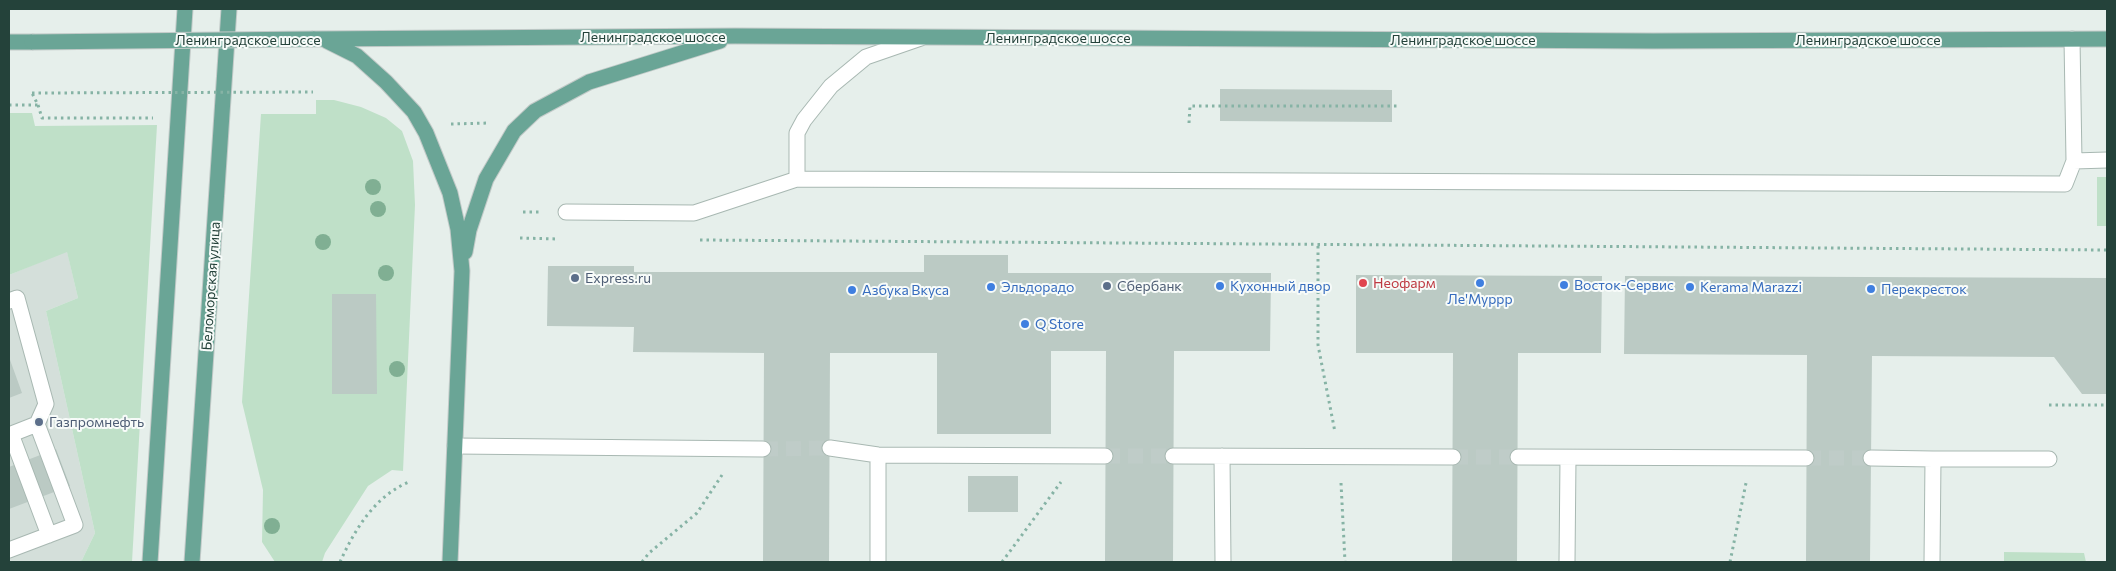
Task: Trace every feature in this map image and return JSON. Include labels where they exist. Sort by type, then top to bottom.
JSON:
[{"type":"main road","points":[[150,562],[185,9]]},
{"type":"main road","name":"Беломорская улица","points":[[192,562],[230,9]]},
{"type":"main road","points":[[450,562],[462,271],[469,230],[486,179],[514,132],[534,110],[589,82],[735,36]]},
{"type":"main road","name":"Ленинградское шоссе","points":[[9,42],[735,36],[1644,41],[2107,40]]},
{"type":"main road","points":[[318,39],[356,56],[386,82],[414,112],[426,133],[450,193],[458,229],[462,271]]},
{"type":"lane","points":[[797,179],[797,133],[804,120],[831,86],[866,57],[922,38]]},
{"type":"lane","points":[[566,212],[694,213],[797,179],[2065,184],[2074,161],[2072,39]]},
{"type":"lane","points":[[2074,161],[2107,160]]},
{"type":"lane","points":[[9,301],[17,298],[46,404],[37,424],[75,525],[49,535],[11,544]]},
{"type":"lane","points":[[37,424],[10,434],[49,535]]},
{"type":"lane","points":[[455,446],[763,449]]},
{"type":"lane","points":[[830,448],[878,455],[1105,456]]},
{"type":"lane","points":[[878,455],[878,562]]},
{"type":"lane","points":[[1174,456],[1453,457]]},
{"type":"lane","points":[[1222,456],[1222,562]]},
{"type":"lane","points":[[1518,457],[1806,458]]},
{"type":"lane","points":[[1567,562],[1568,458]]},
{"type":"lane","points":[[1871,458],[2049,459]]},
{"type":"lane","points":[[1932,562],[1933,459]]},
{"type":"path","points":[[156,118],[42,118],[32,93],[313,92]]},
{"type":"path","points":[[9,105],[38,105]]},
{"type":"path","points":[[1189,123],[1190,106],[1400,106]]},
{"type":"path","points":[[445,124],[496,123]]},
{"type":"path","points":[[520,238],[560,239]]},
{"type":"path","points":[[690,240],[1318,246],[2107,250]]},
{"type":"path","points":[[1318,246],[1318,345],[1340,457],[1345,562]]},
{"type":"path","points":[[2049,405],[2107,405]]},
{"type":"path","points":[[642,562],[649,553],[697,513],[739,449]]},
{"type":"path","points":[[1002,562],[1080,456]]},
{"type":"path","points":[[1730,562],[1751,458]]},
{"type":"path","points":[[340,562],[349,542],[376,504],[395,488],[410,482]]},
{"type":"shaded area","name":"Газпромнефть","points":[[67,251],[78,298],[46,311],[95,533],[82,560],[77,562],[9,562],[9,275]]},
{"type":"green space","points":[[316,100],[334,100],[361,107],[386,118],[402,131],[413,161],[415,205],[403,471],[392,470],[368,486],[325,553],[322,562],[275,562],[262,542],[263,490],[242,402],[261,114],[316,114]]},
{"type":"green space","points":[[9,113],[32,113],[35,126],[157,125],[132,562],[77,562],[82,560],[95,533],[46,311],[78,298],[67,252],[9,275]]},
{"type":"green space","points":[[2097,177],[2107,177],[2107,226],[2097,226]]},
{"type":"green space","points":[[2004,552],[2084,553],[2086,562],[2004,562]]},
{"type":"building","points":[[1220,89],[1392,90],[1392,122],[1220,121]]},
{"type":"building","points":[[924,255],[1008,255],[1008,273],[1271,273],[1270,351],[1174,351],[1173,562],[1105,562],[1106,351],[1051,351],[1051,434],[937,434],[937,353],[830,353],[829,562],[763,562],[764,353],[633,352],[634,327],[547,326],[548,266],[634,266],[634,272],[924,272]]},
{"type":"building","points":[[1356,275],[1602,276],[1601,353],[1518,353],[1517,562],[1452,562],[1453,353],[1356,353]]},
{"type":"building","points":[[1625,276],[2107,278],[2107,394],[2082,394],[2054,357],[1872,356],[1870,562],[1806,562],[1807,355],[1624,354]]},
{"type":"building","points":[[332,294],[376,294],[377,394],[332,394]]},
{"type":"building","points":[[9,357],[22,393],[9,398]]},
{"type":"building","points":[[56,449],[70,486],[9,509],[9,467]]},
{"type":"building","points":[[968,476],[1018,476],[1018,512],[968,512]]},
{"type":"tunnel","points":[[763,449],[830,448]]},
{"type":"tunnel","points":[[1105,456],[1173,456]]},
{"type":"tunnel","points":[[1453,457],[1518,457]]},
{"type":"tunnel","points":[[1806,458],[1871,458]]},
{"type":"place","name":"Express.ru","points":[[575,278]]},
{"type":"place","name":"Неофарм","points":[[1363,283]]},
{"type":"place","name":"Ле'Муррр","points":[[1480,283]]},
{"type":"place","name":"Восток-Сервис","points":[[1564,285]]},
{"type":"place","name":"Сбербанк","points":[[1107,286]]},
{"type":"place","name":"Кухонный двор","points":[[1220,286]]},
{"type":"place","name":"Эльдорадо","points":[[991,287]]},
{"type":"place","name":"Kerama Marazzi","points":[[1690,287]]},
{"type":"place","name":"Перекресток","points":[[1871,289]]},
{"type":"place","name":"Азбука Вкуса","points":[[852,290]]},
{"type":"place","name":"Q Store","points":[[1025,324]]},
{"type":"place","name":"Газпромнефть","points":[[39,422]]}]
